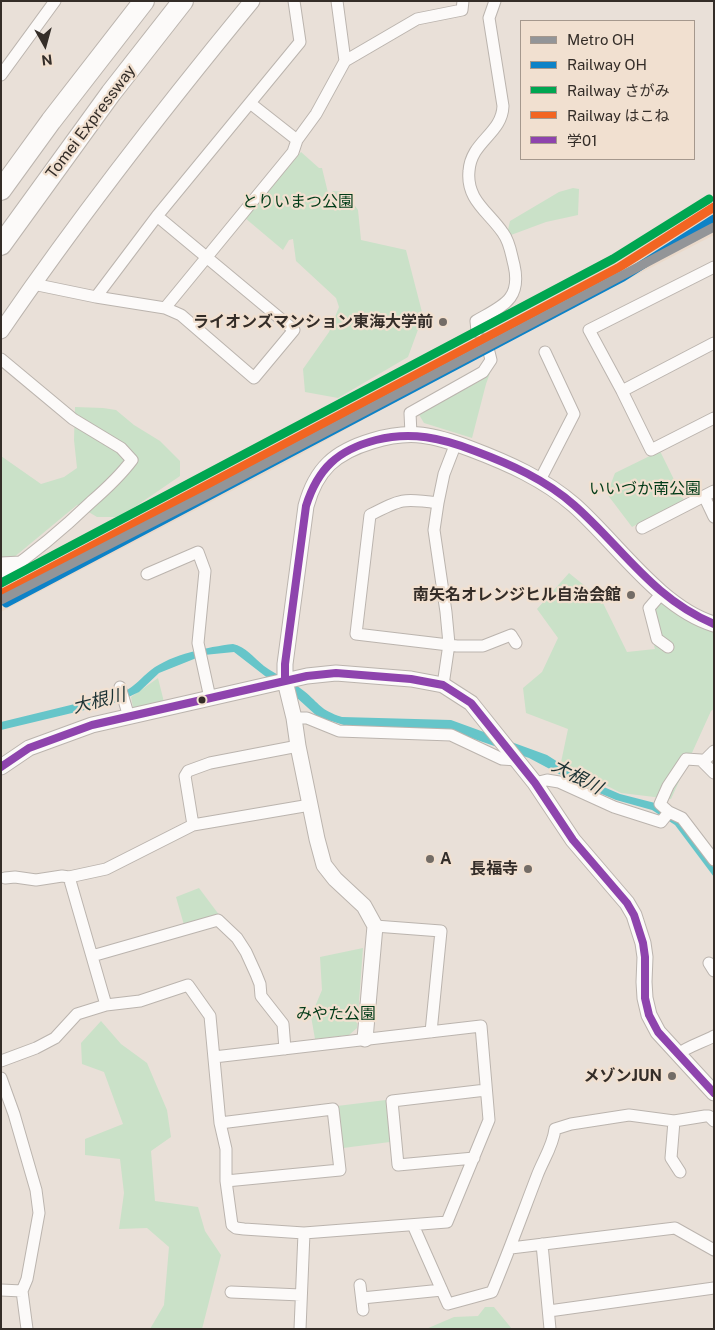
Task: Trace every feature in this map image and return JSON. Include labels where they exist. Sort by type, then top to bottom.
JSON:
[{"type":"highway","name":"Tomei Expressway","points":[[1,190],[51,121],[144,1]]},
{"type":"highway","name":"Tomei Expressway","points":[[1,244],[111,93],[183,1]]},
{"type":"street","points":[[1,75],[55,1]]},
{"type":"street","points":[[1,332],[34,284],[171,100],[252,1]]},
{"type":"street","points":[[96,297],[157,216],[300,42],[294,1]]},
{"type":"street","points":[[336,1],[345,61]]},
{"type":"street","points":[[164,308],[293,152],[297,140],[316,114],[345,61],[417,19],[462,10],[463,1]]},
{"type":"street","points":[[477,331],[476,321],[504,305],[513,296],[516,287],[515,269],[509,242],[472,195],[469,183],[469,170],[478,146],[495,129],[503,116],[489,18],[494,1]]},
{"type":"street","points":[[250,103],[297,140]]},
{"type":"street","points":[[34,284],[96,297],[164,308],[181,315],[254,378],[294,330],[157,216]]},
{"type":"street","points":[[714,267],[589,330],[651,450],[714,418]]},
{"type":"street","points":[[622,391],[714,343]]},
{"type":"street","points":[[411,434],[410,413],[483,372],[490,360],[489,352]]},
{"type":"street","points":[[540,480],[574,414],[545,352]]},
{"type":"street","points":[[1,360],[73,419],[121,448],[132,460],[121,475],[66,526],[22,562],[1,576]]},
{"type":"street","points":[[365,1039],[375,926],[364,906],[335,879],[324,865],[285,681],[285,664],[306,506],[314,484],[328,465],[339,456],[363,444],[387,436],[424,434],[456,443],[526,472],[540,480],[574,504],[662,593],[684,611],[700,620],[714,624]]},
{"type":"street","points":[[443,685],[449,644],[434,530],[444,474],[456,443]]},
{"type":"street","points":[[642,528],[709,494],[714,517]]},
{"type":"street","points":[[438,503],[410,499],[398,501],[370,515],[356,634],[457,646],[483,646],[512,635]]},
{"type":"street","points":[[147,574],[198,552],[205,571],[199,624],[200,652],[210,698]]},
{"type":"street","points":[[1,563],[22,562]]},
{"type":"street","points":[[662,593],[649,608],[657,639],[668,648]]},
{"type":"street","points":[[1,768],[28,748],[92,725],[307,676],[336,673],[411,679],[443,685],[471,703],[495,731],[535,783],[573,840],[627,903],[634,914],[643,943],[645,998],[649,1015],[658,1032],[714,1093]]},
{"type":"street","points":[[120,687],[129,717]]},
{"type":"street","points":[[294,718],[307,718],[339,731],[451,735],[502,759],[516,758]]},
{"type":"street","points":[[192,825],[185,776],[188,771],[210,763],[298,746]]},
{"type":"street","points":[[703,762],[714,751]]},
{"type":"street","points":[[666,816],[660,804],[668,786],[686,759],[701,760],[714,773]]},
{"type":"street","points":[[535,783],[548,780],[559,782],[614,807],[661,822],[666,816]]},
{"type":"street","points":[[3,880],[15,877],[36,880],[62,876],[69,878],[106,869],[192,825],[310,805]]},
{"type":"street","points":[[666,816],[682,818],[714,860]]},
{"type":"street","points":[[69,878],[106,1005]]},
{"type":"street","points":[[92,956],[218,920],[237,938],[246,952],[258,979],[261,996],[282,1024],[285,1049]]},
{"type":"street","points":[[375,926],[441,932],[431,1032]]},
{"type":"street","points":[[1,1061],[36,1048],[55,1038],[77,1014],[106,1005],[140,1001],[188,985],[210,1016],[220,1123],[226,1149],[226,1181],[231,1220],[236,1228],[304,1233],[448,1222],[489,1120],[481,1026],[214,1056]]},
{"type":"street","points":[[678,1054],[691,1045],[714,1036]]},
{"type":"street","points":[[1,1078],[14,1114],[36,1190],[40,1213],[27,1279],[22,1291],[27,1329]]},
{"type":"street","points":[[474,1158],[398,1165],[392,1101],[486,1090]]},
{"type":"street","points":[[220,1123],[333,1109],[340,1170],[226,1181]]},
{"type":"street","points":[[413,1225],[448,1304],[492,1292],[511,1248],[538,1174],[554,1139],[555,1129],[571,1124],[628,1115],[674,1121],[710,1116],[714,1121]]},
{"type":"street","points":[[674,1121],[671,1158],[680,1172]]},
{"type":"street","points":[[511,1248],[675,1228],[714,1250]]},
{"type":"street","points":[[300,1329],[304,1233]]},
{"type":"street","points":[[542,1244],[550,1329]]},
{"type":"street","points":[[360,1285],[363,1304],[442,1290]]},
{"type":"street","points":[[549,1311],[714,1288]]},
{"type":"street","points":[[1,1290],[22,1291]]},
{"type":"street","points":[[231,1292],[301,1295]]},
{"type":"shaded area","points":[[714,199],[714,235],[530,330],[289,461],[1,612],[1,588],[87,543],[206,476],[276,442],[403,374],[523,314],[612,263]]},
{"type":"green space","name":"とりいまつ公園","points":[[301,152],[319,168],[322,168],[329,197],[333,191],[345,192],[358,210],[361,240],[406,250],[423,316],[408,357],[338,398],[305,392],[303,369],[329,332],[339,307],[336,298],[296,261],[293,239],[289,240],[283,250],[245,218]]},
{"type":"green space","points":[[573,188],[579,189],[578,215],[546,222],[511,235],[508,230],[510,221],[559,192]]},
{"type":"green space","points":[[489,373],[472,438],[424,423],[418,413],[480,381]]},
{"type":"green space","points":[[75,407],[116,410],[134,425],[160,441],[180,461],[180,476],[120,517],[97,517],[77,505],[1,568],[1,456],[41,484],[64,477],[77,468],[74,440]]},
{"type":"green space","name":"いいづか南公園","points":[[660,451],[684,500],[632,527],[607,494],[615,473]]},
{"type":"green space","points":[[569,573],[601,599],[627,652],[655,649],[653,609],[657,604],[661,604],[661,600],[714,628],[714,709],[711,711],[671,799],[621,793],[588,776],[560,767],[568,729],[526,713],[523,688],[542,672],[558,638],[537,609]]},
{"type":"green space","points":[[158,678],[164,702],[136,709],[133,707],[131,697]]},
{"type":"green space","points":[[199,888],[220,916],[184,925],[176,897]]},
{"type":"green space","name":"みやた公園","points":[[363,948],[357,1028],[349,1035],[315,1039],[311,1016],[322,990],[320,957]]},
{"type":"green space","points":[[101,1021],[121,1044],[147,1063],[167,1110],[171,1137],[151,1151],[155,1201],[198,1207],[205,1231],[221,1255],[202,1329],[150,1329],[164,1305],[169,1247],[147,1228],[119,1229],[124,1193],[120,1159],[85,1155],[85,1139],[123,1124],[104,1072],[82,1064],[81,1043]]},
{"type":"green space","points":[[386,1100],[390,1142],[343,1148],[337,1106]]},
{"type":"green space","points":[[485,1307],[494,1307],[512,1329],[426,1329],[454,1317],[478,1316]]},
{"type":"water","name":"大根川","points":[[233,644],[245,650],[264,666],[299,687],[329,712],[342,717],[451,720],[547,755],[583,778],[620,794],[655,803],[678,821],[714,868],[714,877],[675,825],[652,810],[616,800],[580,785],[529,758],[451,731],[347,726],[318,717],[296,697],[234,652],[204,655],[159,673],[139,692],[118,702],[1,730],[1,722],[124,692],[151,670],[169,660],[202,649]]},
{"type":"tunnel","points":[[477,331],[489,352]]},
{"type":"metro line","name":"OH","points":[[1,600],[208,494],[714,227]]},
{"type":"rail line","name":"さがみ","points":[[1,583],[613,259],[709,199]]},
{"type":"rail line","name":"はこね","points":[[1,594],[618,268],[714,207]]},
{"type":"rail line","name":"OH","points":[[6,603],[623,277],[714,219]]},
{"type":"transit line","name":"学01","points":[[285,681],[285,664],[306,506],[311,493],[323,471],[340,455],[363,444],[389,437],[426,437],[463,446],[501,461],[540,480],[574,505],[655,586],[692,613],[714,624]]},
{"type":"transit line","name":"学01","points":[[1,767],[29,748],[92,725],[307,676],[336,673],[411,679],[443,685],[471,703],[535,783],[573,840],[627,903],[634,915],[643,943],[645,998],[649,1015],[658,1032],[714,1093]]},
{"type":"place","name":"ライオンズマンション東海大学前","points":[[443,322]]},
{"type":"place","name":"南矢名オレンジヒル自治会館","points":[[631,595]]},
{"type":"place","name":"A","points":[[430,859]]},
{"type":"place","name":"長福寺","points":[[528,869]]},
{"type":"place","name":"メゾンJUN","points":[[672,1076]]}]
